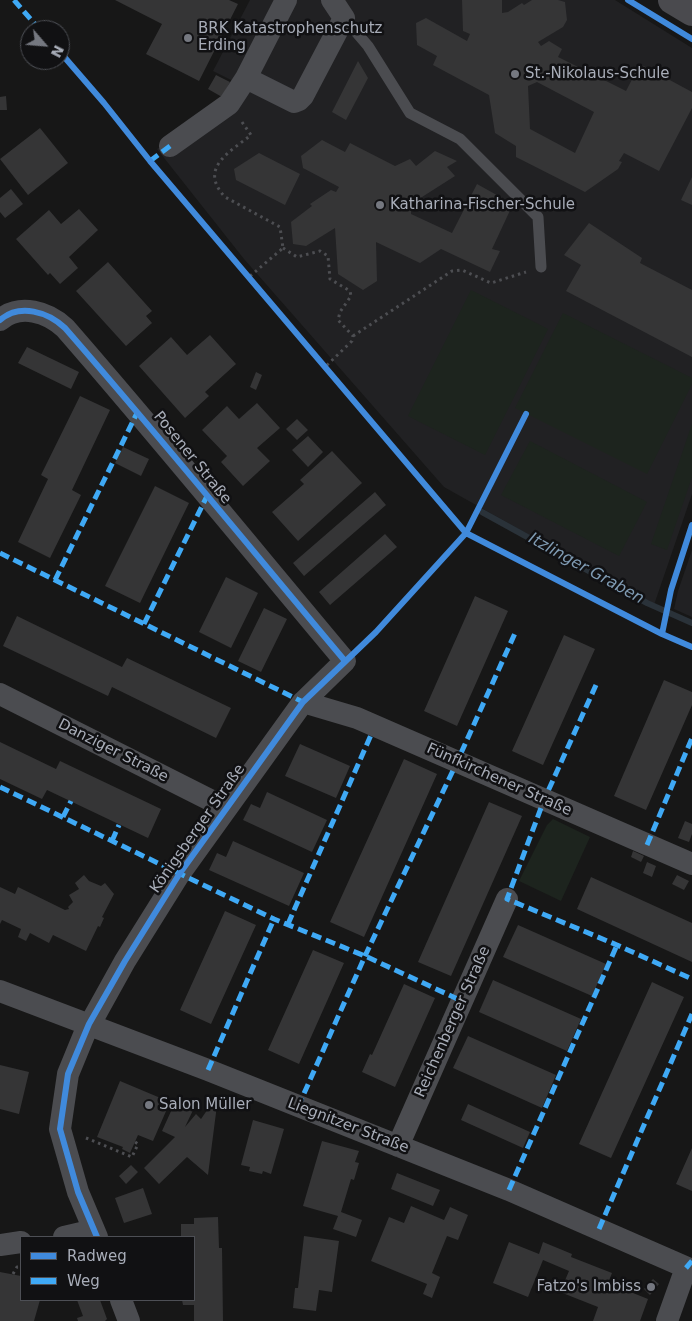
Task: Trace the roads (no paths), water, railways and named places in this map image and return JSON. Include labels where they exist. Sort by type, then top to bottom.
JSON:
[{"type":"street","points":[[170,146],[229,104],[246,78],[286,0]]},
{"type":"street","points":[[672,0],[692,12]]},
{"type":"street","points":[[246,78],[289,101],[299,100],[303,96],[338,9]]},
{"type":"street","name":"Posener Straße","points":[[0,320],[4,316],[27,310],[44,313],[58,321],[138,411],[206,496],[345,661]]},
{"type":"street","name":"Königsberger Straße","points":[[96,1234],[78,1192],[60,1130],[68,1074],[89,1024],[125,961],[180,873],[303,702],[345,661]]},
{"type":"street","name":"Danziger Straße","points":[[0,694],[226,808]]},
{"type":"street","name":"Fünfkirchener Straße","points":[[303,702],[357,718],[692,864]]},
{"type":"street","name":"Reichenberger Straße","points":[[398,1146],[507,899]]},
{"type":"street","name":"Liegnitzer Straße","points":[[0,992],[89,1024],[398,1146],[542,1204],[689,1269]]},
{"type":"street","points":[[75,1236],[96,1234]]},
{"type":"street","points":[[0,1245],[20,1242]]},
{"type":"street","points":[[667,1321],[689,1269]]},
{"type":"street","points":[[121,1301],[129,1321]]},
{"type":"lane","points":[[338,9],[368,46],[410,114],[460,139],[538,217],[541,267]]},
{"type":"waterway","name":"Itzlinger Graben","points":[[482,512],[647,603],[692,623]]},
{"type":"place","name":"BRK Katastrophenschutz Erding","points":[[188,38]]},
{"type":"place","name":"St.-Nikolaus-Schule","points":[[515,74]]},
{"type":"place","name":"Katharina-Fischer-Schule","points":[[380,205]]},
{"type":"place","name":"Salon Müller","points":[[149,1105]]},
{"type":"place","name":"Fatzo's Imbiss","points":[[651,1287]]}]
